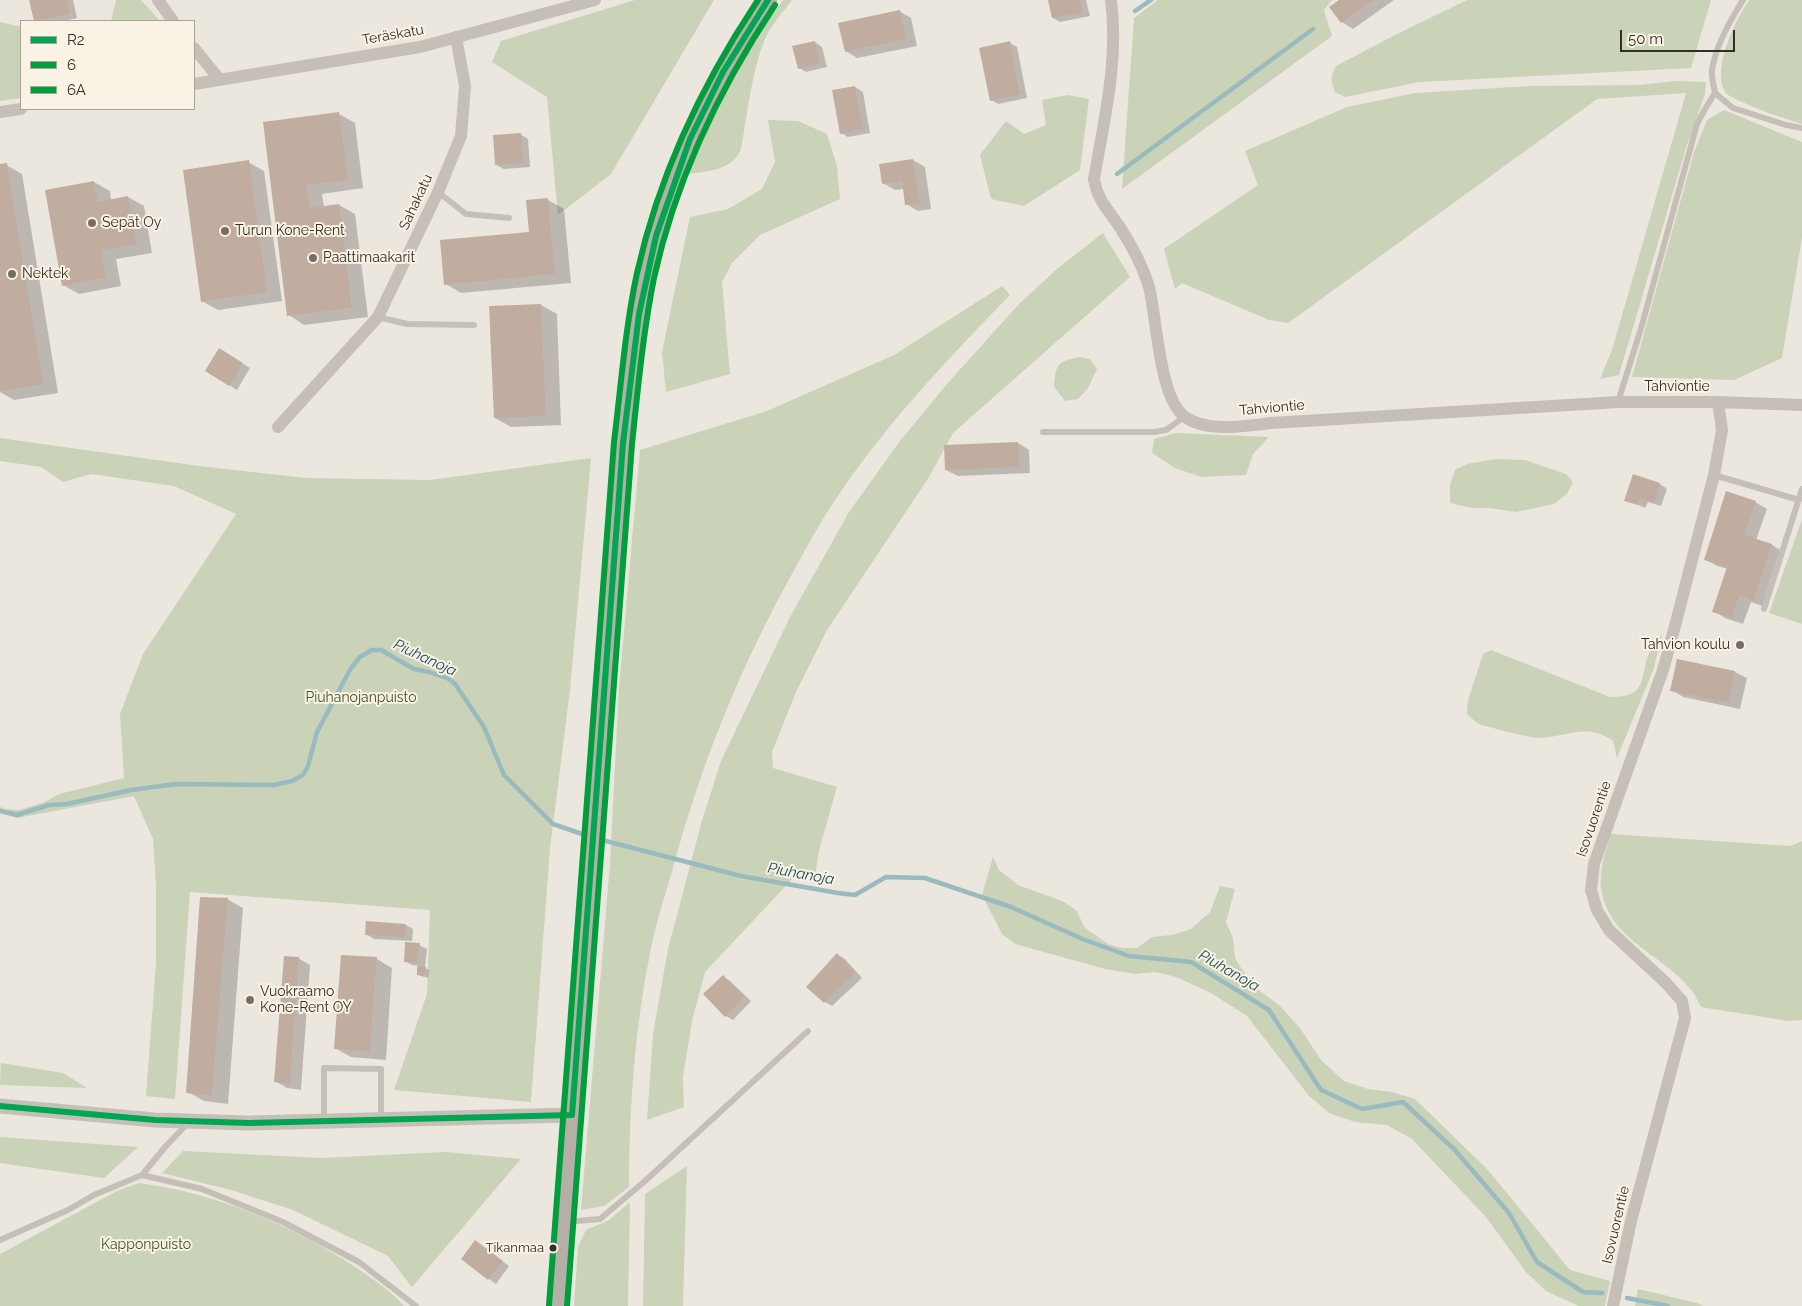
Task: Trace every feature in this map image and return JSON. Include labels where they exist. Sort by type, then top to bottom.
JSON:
[{"type":"main road","points":[[558,1306],[623,444],[639,314],[646,275],[664,210],[690,138],[723,72],[768,0]]},
{"type":"street","points":[[158,0],[172,20]]},
{"type":"street","name":"Teräskatu","points":[[195,84],[420,47],[595,0]]},
{"type":"street","points":[[1111,0],[1114,21],[1114,47],[1094,179],[1095,187],[1106,208],[1135,252],[1148,286],[1165,382],[1175,404],[1184,417]]},
{"type":"street","name":"Sahakatu","points":[[278,427],[378,317],[438,192],[461,136],[465,86],[456,37]]},
{"type":"street","points":[[195,49],[220,80]]},
{"type":"street","points":[[0,112],[20,109]]},
{"type":"street","name":"Tahviontie","points":[[1184,417],[1207,425],[1236,427],[1280,422],[1618,402],[1718,402],[1802,405]]},
{"type":"street","name":"Isovuorentie","points":[[1613,1306],[1631,1221],[1685,1018],[1682,1001],[1666,983],[1609,930],[1597,910],[1592,890],[1594,864],[1663,670],[1714,475],[1722,430],[1718,402]]},
{"type":"street","points":[[0,1106],[155,1120],[248,1123],[572,1115]]},
{"type":"lane","points":[[1618,402],[1642,325],[1697,124],[1715,93],[1712,71],[1716,54],[1725,32],[1743,0]]},
{"type":"lane","points":[[1715,93],[1733,108],[1786,125],[1802,128]]},
{"type":"lane","points":[[438,192],[466,214],[509,218]]},
{"type":"lane","points":[[378,317],[407,324],[474,325]]},
{"type":"lane","points":[[1043,432],[1154,432],[1166,430],[1184,417]]},
{"type":"lane","points":[[1714,475],[1799,500]]},
{"type":"lane","points":[[1764,609],[1802,488]]},
{"type":"lane","points":[[564,1222],[600,1219],[645,1181],[808,1031]]},
{"type":"lane","points":[[324,1121],[324,1068],[381,1069],[381,1120]]},
{"type":"lane","points":[[0,1240],[142,1175],[166,1146],[192,1120]]},
{"type":"lane","points":[[142,1175],[202,1190],[283,1222],[359,1262],[416,1306]]},
{"type":"green space","points":[[116,0],[141,0],[159,20],[111,20]]},
{"type":"green space","points":[[635,0],[714,0],[611,174],[558,215],[547,97],[492,62],[501,41]]},
{"type":"green space","points":[[783,0],[792,0],[770,29],[760,52],[753,79],[741,149],[732,162],[726,166],[711,171],[688,174],[707,125],[728,84],[750,47]]},
{"type":"green space","points":[[1158,0],[1332,0],[1324,10],[1332,36],[1122,189],[1134,18]]},
{"type":"green space","points":[[1467,0],[1711,0],[1691,68],[1419,82],[1345,97],[1335,92],[1332,79],[1336,66]]},
{"type":"green space","points":[[1749,0],[1802,0],[1802,124],[1763,111],[1733,98],[1727,94],[1722,85],[1721,73],[1726,46]]},
{"type":"green space","points":[[0,22],[20,27],[20,98],[0,101]]},
{"type":"green space","points":[[1676,81],[1706,82],[1705,94],[1686,148],[1619,375],[1600,379],[1612,350],[1686,93],[1597,99],[1288,323],[1269,320],[1182,283],[1175,289],[1164,249],[1258,185],[1245,151],[1347,107],[1415,93],[1530,86],[1639,85]]},
{"type":"green space","points":[[1067,95],[1089,99],[1080,170],[1024,206],[991,199],[980,155],[1006,121],[1024,134],[1046,125],[1042,100]]},
{"type":"green space","points":[[1724,110],[1802,142],[1802,238],[1782,358],[1734,380],[1632,377],[1694,152],[1707,120]]},
{"type":"green space","points":[[768,120],[798,121],[827,134],[837,166],[840,199],[760,235],[732,263],[722,282],[730,374],[666,392],[662,352],[690,217],[728,209],[762,189],[775,162]]},
{"type":"green space","points":[[1103,233],[1130,277],[953,433],[929,477],[827,630],[796,692],[772,752],[773,768],[837,787],[819,850],[815,876],[797,874],[705,972],[692,1021],[683,1077],[684,1107],[647,1120],[653,1034],[668,949],[701,824],[721,761],[790,617],[849,512],[900,441],[946,385],[1019,304],[1058,268]]},
{"type":"green space","points":[[1002,286],[1010,295],[893,422],[832,505],[777,602],[740,678],[695,794],[653,939],[645,977],[634,1067],[629,1187],[604,1206],[581,1210],[610,863],[619,688],[640,450],[767,411],[894,355]]},
{"type":"green space","points":[[1080,357],[1090,359],[1097,369],[1088,388],[1078,399],[1065,401],[1054,387],[1057,368],[1062,362]]},
{"type":"green space","points":[[1176,433],[1269,437],[1253,454],[1246,475],[1201,477],[1175,468],[1152,453],[1154,439]]},
{"type":"green space","name":"Piuhanojanpuisto","points":[[0,438],[199,466],[306,478],[430,480],[591,458],[570,690],[550,848],[531,1102],[394,1090],[427,994],[430,910],[190,892],[175,1099],[146,1096],[156,963],[156,885],[153,839],[134,796],[17,818],[0,813],[0,807],[19,810],[45,802],[59,794],[124,778],[120,714],[143,654],[236,514],[174,486],[91,474],[63,482],[41,467],[0,461]]},
{"type":"green space","points":[[1496,459],[1525,460],[1566,474],[1573,482],[1567,494],[1554,504],[1516,512],[1489,508],[1471,508],[1450,503],[1450,485],[1455,470],[1467,464]]},
{"type":"green space","points":[[1802,519],[1802,624],[1769,613]]},
{"type":"green space","points":[[1662,634],[1654,668],[1617,758],[1613,741],[1604,735],[1594,732],[1586,731],[1535,738],[1479,724],[1467,714],[1468,700],[1483,654],[1491,650],[1610,697],[1622,696],[1631,694],[1640,685],[1650,650]]},
{"type":"green space","points":[[1611,834],[1791,846],[1802,841],[1802,1020],[1788,1021],[1701,1007],[1693,993],[1680,978],[1625,934],[1614,921],[1606,905],[1601,887],[1602,867]]},
{"type":"green space","points":[[993,857],[999,870],[1018,885],[1062,901],[1076,910],[1085,928],[1108,944],[1122,948],[1137,948],[1152,937],[1172,935],[1191,929],[1210,912],[1220,886],[1235,889],[1226,922],[1233,938],[1235,958],[1251,984],[1280,1006],[1300,1028],[1321,1060],[1344,1081],[1368,1089],[1392,1092],[1415,1099],[1488,1170],[1570,1270],[1610,1281],[1605,1306],[1579,1306],[1546,1291],[1526,1272],[1486,1217],[1412,1139],[1387,1125],[1355,1122],[1329,1113],[1309,1096],[1247,1016],[1211,993],[1176,977],[1155,972],[1135,974],[1105,969],[1015,944],[1002,934],[982,895]]},
{"type":"green space","points":[[1,1063],[63,1073],[87,1088],[0,1085]]},
{"type":"green space","points":[[0,1137],[138,1147],[104,1178],[0,1163]]},
{"type":"green space","points":[[183,1151],[321,1158],[446,1152],[521,1159],[412,1287],[388,1256],[293,1210],[231,1190],[162,1173]]},
{"type":"green space","points":[[687,1166],[683,1306],[643,1306],[645,1194]]},
{"type":"green space","name":"Kapponpuisto","points":[[139,1183],[196,1194],[225,1203],[280,1225],[332,1252],[357,1268],[388,1290],[404,1306],[0,1306],[0,1254],[117,1191]]},
{"type":"green space","points":[[630,1202],[628,1306],[574,1306],[578,1247],[586,1230],[609,1220]]},
{"type":"green space","points":[[1638,1289],[1697,1303],[1704,1306],[1635,1306]]},
{"type":"building","points":[[29,0],[67,0],[70,14],[34,20]]},
{"type":"building","points":[[1048,0],[1080,0],[1083,13],[1052,18]]},
{"type":"building","points":[[1339,0],[1374,0],[1341,23],[1329,7]]},
{"type":"building","points":[[900,10],[906,39],[845,52],[838,23]]},
{"type":"building","points":[[815,41],[820,63],[798,69],[792,46]]},
{"type":"building","points":[[1010,41],[1020,94],[990,101],[979,48]]},
{"type":"building","points":[[855,86],[863,129],[840,134],[832,90]]},
{"type":"building","name":"Paattimaakarit","points":[[339,112],[348,180],[307,185],[310,208],[339,204],[352,308],[287,316],[263,122]]},
{"type":"building","points":[[521,133],[523,163],[495,165],[493,135]]},
{"type":"building","points":[[913,159],[920,203],[905,205],[902,181],[882,184],[879,164]]},
{"type":"building","name":"Turun Kone-Rent","points":[[249,160],[267,292],[201,302],[183,170]]},
{"type":"building","name":"Nektek","points":[[7,163],[43,384],[0,391],[0,164]]},
{"type":"building","name":"Sepät Oy","points":[[94,181],[98,202],[128,196],[137,244],[101,250],[106,278],[62,286],[45,190]]},
{"type":"building","points":[[548,198],[555,274],[444,285],[440,240],[529,232],[526,200]]},
{"type":"building","points":[[541,304],[546,416],[494,418],[489,306]]},
{"type":"building","points":[[219,348],[243,363],[229,386],[205,371]]},
{"type":"building","points":[[1018,442],[1019,467],[945,470],[944,445]]},
{"type":"building","points":[[1633,474],[1660,483],[1654,503],[1640,498],[1638,505],[1624,501]]},
{"type":"building","points":[[1726,491],[1756,501],[1744,535],[1772,544],[1753,601],[1739,596],[1732,618],[1712,612],[1727,567],[1704,560]]},
{"type":"building","points":[[1677,659],[1735,671],[1729,703],[1670,691]]},
{"type":"building","points":[[200,897],[228,898],[212,1096],[186,1093]]},
{"type":"building","points":[[366,921],[406,924],[405,937],[365,935]]},
{"type":"building","points":[[405,942],[420,943],[417,963],[404,962]]},
{"type":"building","points":[[837,953],[855,973],[824,1003],[806,987]]},
{"type":"building","points":[[341,955],[377,957],[370,1051],[334,1049]]},
{"type":"building","points":[[284,956],[299,957],[290,1084],[274,1082]]},
{"type":"building","points":[[417,966],[426,967],[425,976],[417,975]]},
{"type":"building","points":[[723,975],[744,997],[725,1017],[703,994]]},
{"type":"building","points":[[475,1240],[503,1261],[488,1280],[461,1259]]},
{"type":"waterway","points":[[1135,11],[1151,0]]},
{"type":"waterway","points":[[1117,174],[1313,29]]},
{"type":"waterway","name":"Piuhanoja","points":[[0,811],[17,815],[49,805],[67,804],[131,790],[176,784],[274,785],[292,781],[303,775],[308,766],[317,732],[351,668],[360,657],[372,650],[381,650],[414,669],[449,679],[455,684],[484,727],[504,775],[553,824],[588,836]]},
{"type":"waterway","name":"Piuhanoja","points":[[598,839],[741,876],[838,893],[855,895],[886,877],[925,878],[1011,907],[1085,940],[1129,956],[1191,962],[1269,1010],[1321,1090],[1362,1109],[1403,1102],[1454,1149],[1509,1213],[1537,1262],[1583,1292],[1602,1293]]},
{"type":"waterway","name":"Piuhanoja","points":[[1627,1298],[1668,1306]]},
{"type":"transit line","name":"6A","points":[[549,1305],[614,442],[629,315],[646,236],[670,165],[701,97],[758,0]]},
{"type":"transit line","name":"R2","points":[[572,1115],[623,443],[639,314],[656,236],[690,139],[723,72],[768,0]]},
{"type":"transit line","name":"6","points":[[567,1306],[632,444],[647,319],[663,241],[687,170],[718,102],[775,5]]},
{"type":"transit line","name":"R2","points":[[0,1106],[155,1120],[249,1123],[572,1115]]},
{"type":"place","name":"Sepät Oy","points":[[92,223]]},
{"type":"place","name":"Turun Kone-Rent","points":[[225,231]]},
{"type":"place","name":"Paattimaakarit","points":[[313,258]]},
{"type":"place","name":"Nektek","points":[[12,274]]},
{"type":"place","name":"Tahvion koulu","points":[[1740,645]]},
{"type":"place","name":"Vuokraamo Kone-Rent OY","points":[[250,1000]]},
{"type":"place","name":"Tikanmaa","points":[[553,1248]]}]
